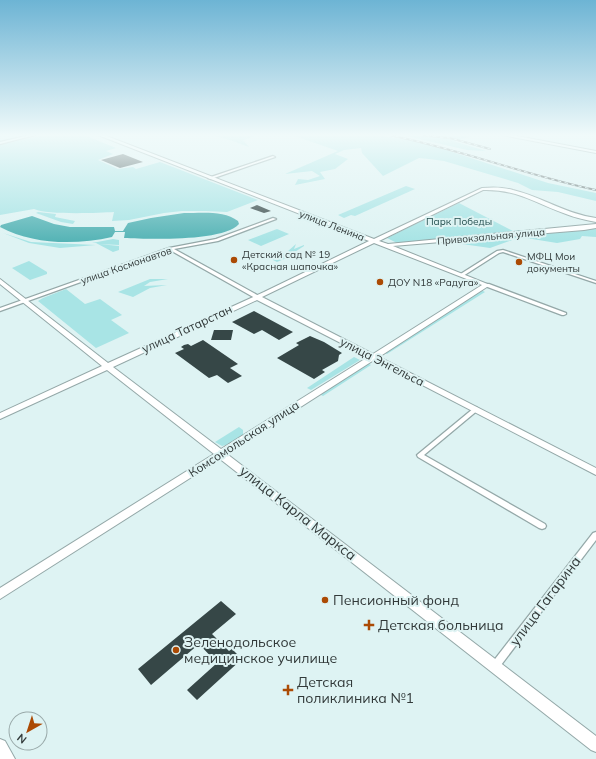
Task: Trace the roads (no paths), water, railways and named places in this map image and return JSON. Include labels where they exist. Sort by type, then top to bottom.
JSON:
[{"type":"street","name":"улица Ленина","points":[[191,170],[564,314]]},
{"type":"street","points":[[210,178],[233,170]]},
{"type":"street","name":"улица Татарстан","points":[[0,416],[257,297],[475,192],[489,188],[506,190],[574,215],[596,220]]},
{"type":"street","name":"улица Космонавтов","points":[[0,310],[170,249],[230,237],[274,219]]},
{"type":"street","name":"Привокзальная улица","points":[[355,250],[596,226]]},
{"type":"street","name":"улица Энгельса","points":[[170,249],[257,297],[596,472]]},
{"type":"street","points":[[461,275],[498,252],[509,252],[596,282]]},
{"type":"street","name":"улица Карла Маркса","points":[[0,281],[107,366],[596,745]]},
{"type":"street","name":"Комсомольская улица","points":[[0,594],[487,285]]},
{"type":"street","points":[[476,409],[420,455],[542,526]]},
{"type":"street","name":"улица Гагарина","points":[[495,666],[596,536]]},
{"type":"street","points":[[0,746],[8,759]]},
{"type":"railway","points":[[521,170],[596,190]]},
{"type":"place","name":"Детский сад № 19 «Красная шапочка»","points":[[234,260]]},
{"type":"place","name":"МФЦ Мои документы","points":[[519,262]]},
{"type":"place","name":"ДОУ N18 «Радуга»","points":[[380,282]]},
{"type":"place","name":"Пенсионный фонд","points":[[325,600]]},
{"type":"place","name":"Детская больница","points":[[369,625]]},
{"type":"place","name":"Зеленодольское медицинское училище","points":[[176,650]]},
{"type":"place","name":"Детская поликлиника №1","points":[[288,690]]},
{"type":"park label","name":"Парк Победы","points":[[459,221]]}]
